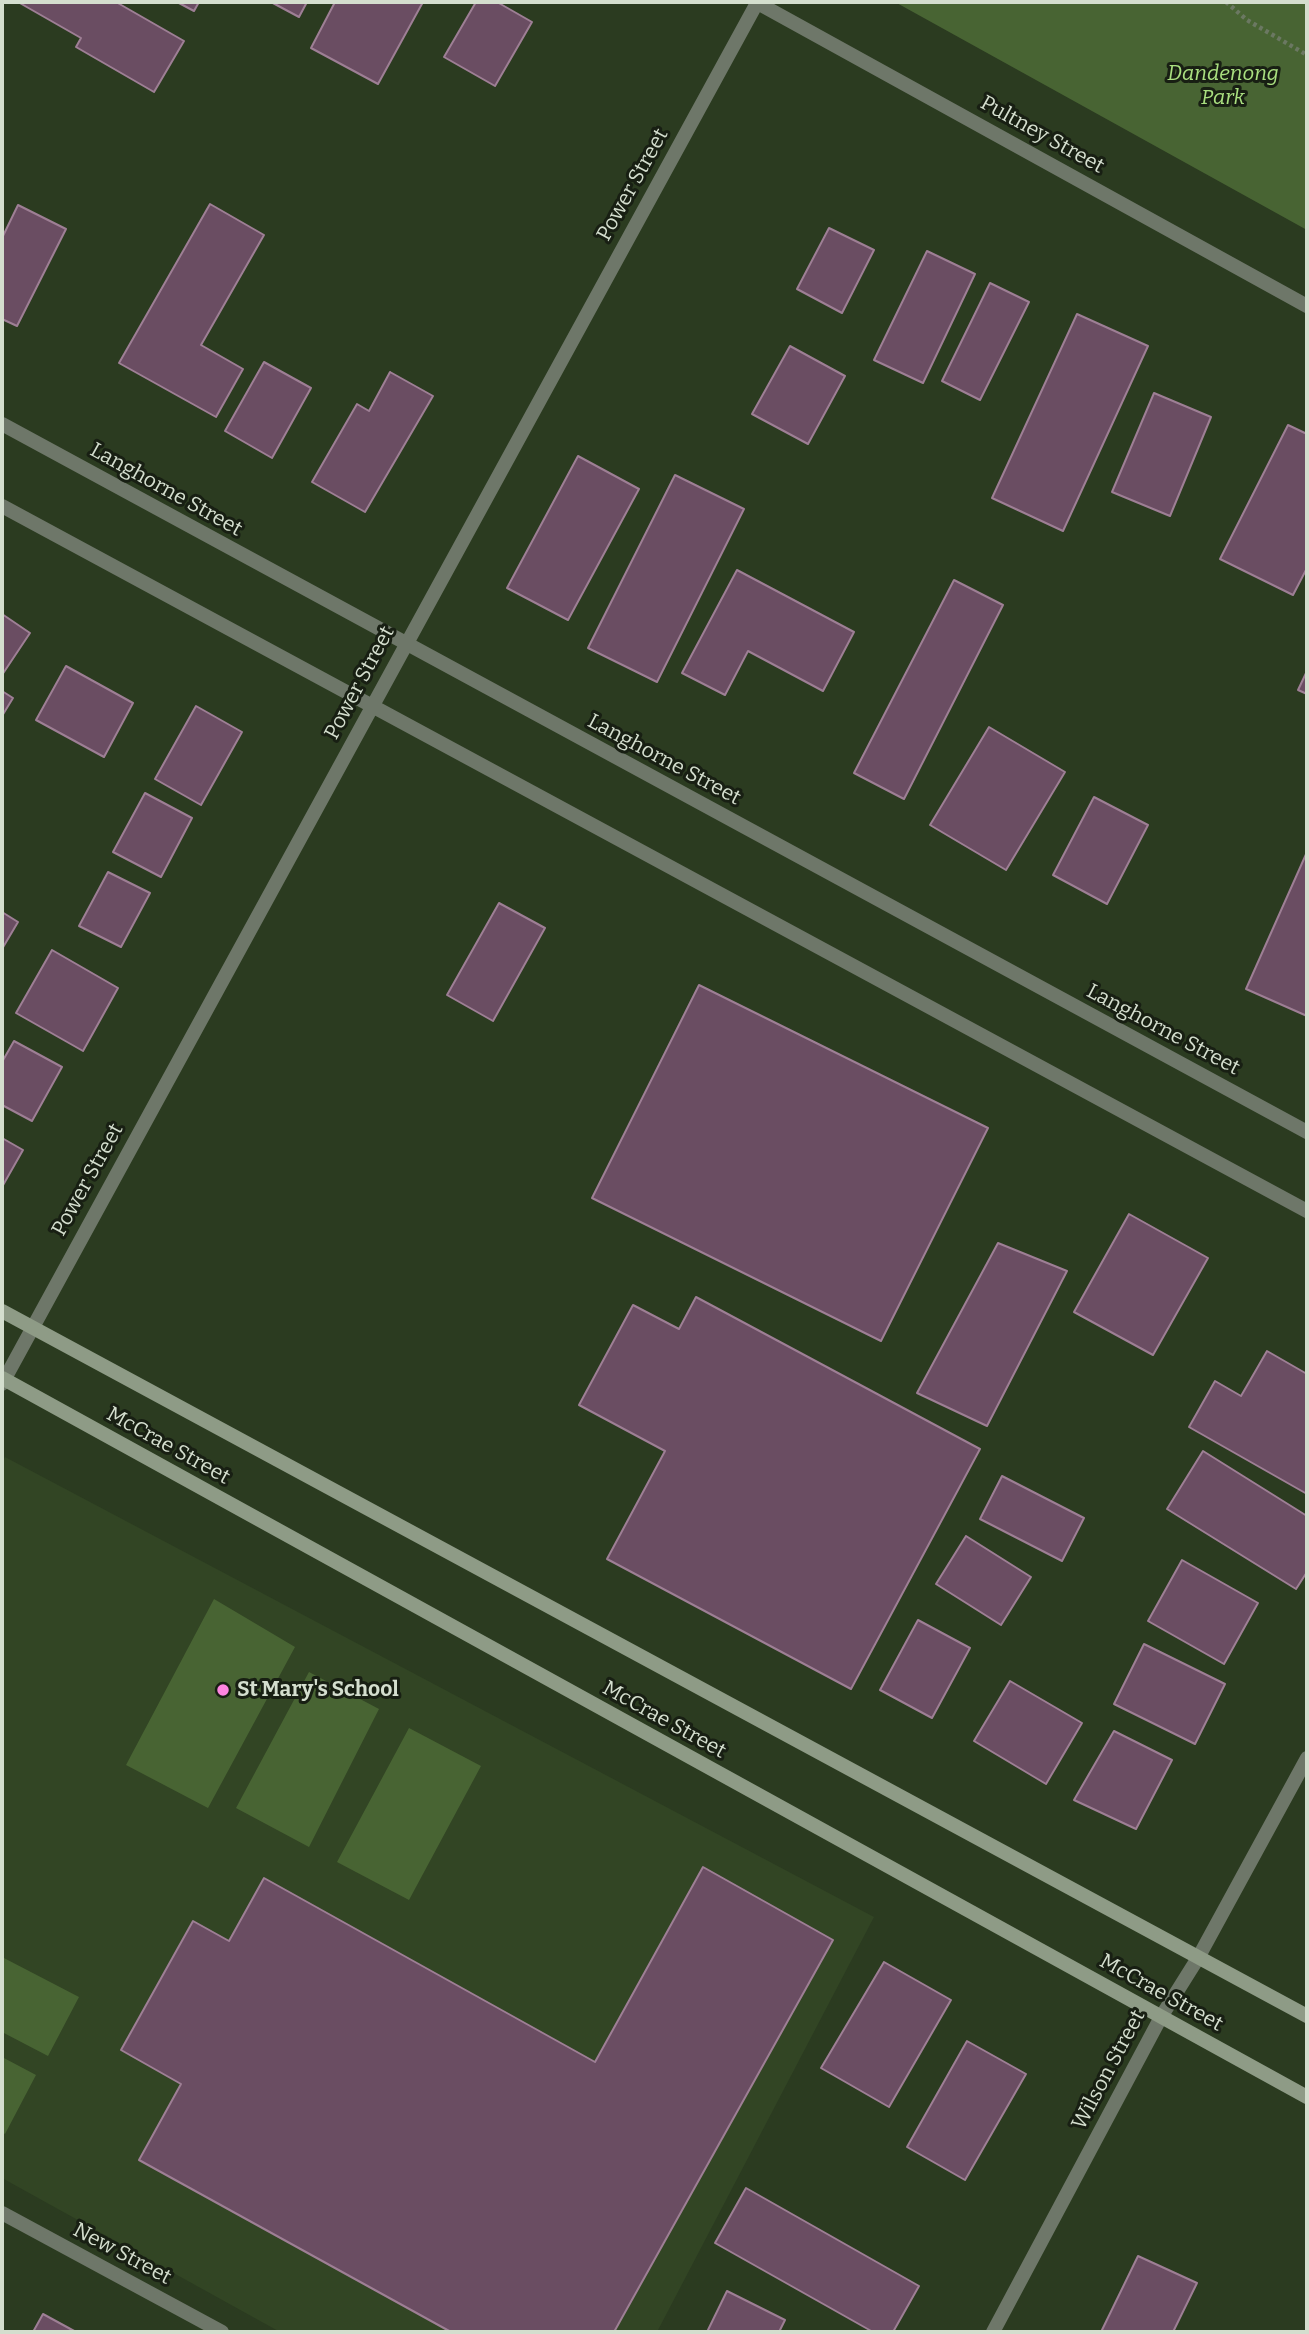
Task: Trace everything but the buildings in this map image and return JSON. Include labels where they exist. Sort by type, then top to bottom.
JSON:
[{"type":"main road","name":"McCrae Street","points":[[2,1311],[1307,2016]]},
{"type":"main road","name":"McCrae Street","points":[[3,1380],[1307,2097]]},
{"type":"street","name":"Pultney Street","points":[[756,2],[1307,306]]},
{"type":"street","name":"Power Street","points":[[3,1380],[756,2]]},
{"type":"street","name":"Langhorne Street","points":[[2,424],[1307,1132]]},
{"type":"street","points":[[2,506],[1307,1211]]},
{"type":"street","name":"Wilson Street","points":[[993,2332],[1161,2017],[1198,1958],[1307,1758]]},
{"type":"street","name":"New Street","points":[[2,2213],[222,2332]]},
{"type":"path","points":[[1226,2],[1247,20],[1307,55]]},
{"type":"shaded area","name":"St Mary's School","points":[[5,1457],[874,1917],[657,2332],[280,2332],[2,2178],[2,1463]]},
{"type":"green space","name":"Dandenong Park","points":[[895,2],[1307,2],[1307,230]]},
{"type":"green space","points":[[214,1599],[295,1647],[208,1808],[126,1765]]},
{"type":"green space","points":[[309,1672],[379,1709],[309,1847],[236,1808]]},
{"type":"green space","points":[[409,1728],[481,1766],[409,1900],[337,1862]]},
{"type":"green space","points":[[2,1957],[79,1997],[48,2056],[2,2032]]},
{"type":"green space","points":[[2,2057],[36,2075],[5,2134],[2,2132]]},
{"type":"place","name":"St Mary's School","points":[[223,1690]]}]
